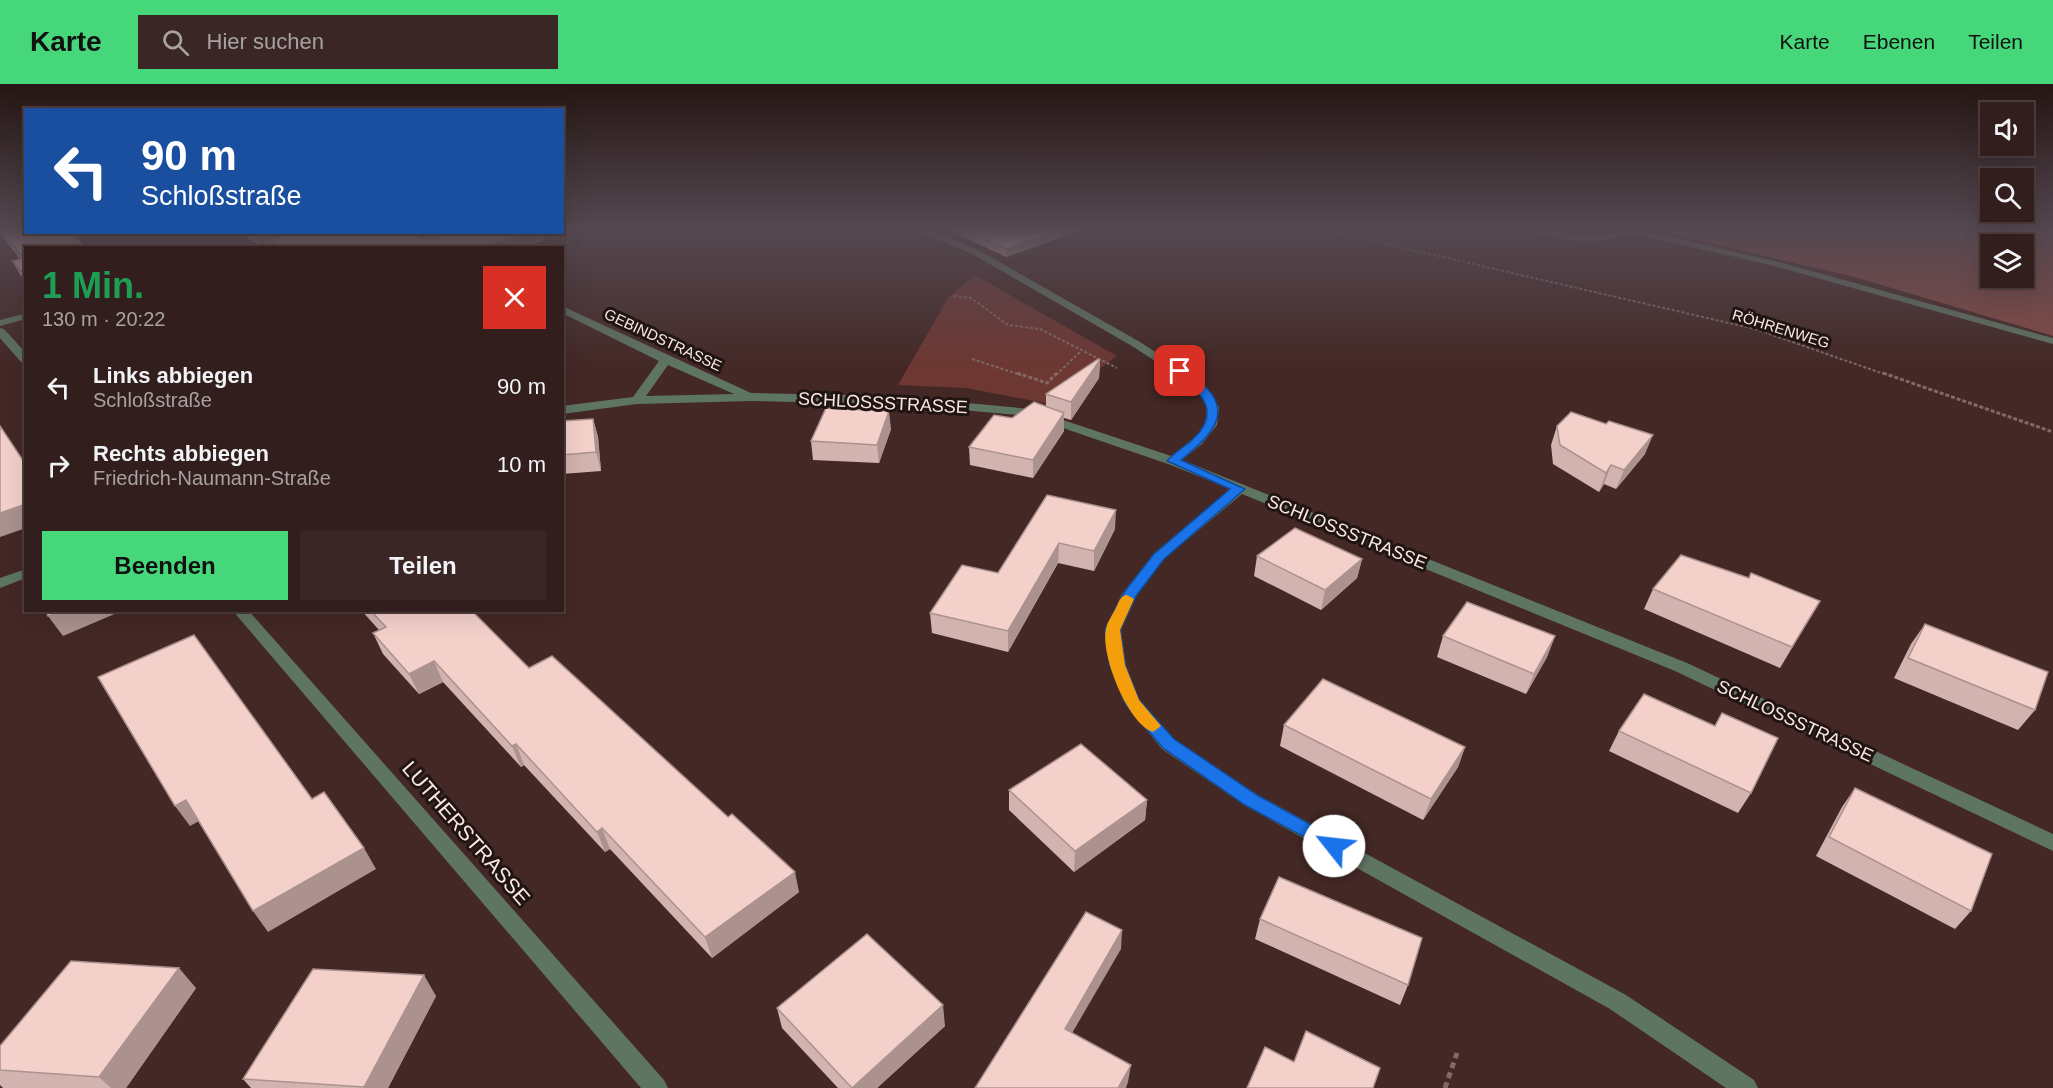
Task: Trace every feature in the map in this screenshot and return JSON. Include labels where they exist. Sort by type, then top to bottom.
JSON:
[{"type":"street","points":[[1017,276],[1136,344],[1199,385],[1213,406],[1211,425],[1198,441],[1173,461]]},
{"type":"street","points":[[1819,276],[2053,341]]},
{"type":"street","name":"GEBINDSTRASSE","points":[[564,310],[666,360],[752,397]]},
{"type":"street","points":[[0,323],[24,317]]},
{"type":"street","points":[[0,331],[24,359]]},
{"type":"street","points":[[637,400],[666,360]]},
{"type":"street","name":"SCHLOSSSTRASSE","points":[[564,410],[637,400],[752,397],[892,400],[1030,414],[1173,461],[1681,667],[2053,843]]},
{"type":"street","points":[[1239,489],[1159,556],[1130,594],[1113,630],[1118,665],[1132,702],[1168,744],[1251,800],[1618,1002],[1746,1088]]},
{"type":"street","points":[[0,583],[24,574]]},
{"type":"street","name":"LUTHERSTRASSE","points":[[241,612],[656,1088]]},
{"type":"path","name":"RÖHRENWEG","points":[[1524,276],[1755,329],[2053,432]]},
{"type":"path","points":[[971,298],[972,293]]},
{"type":"path","points":[[954,296],[971,298],[1008,325],[1040,329],[1118,368]]},
{"type":"path","points":[[972,359],[1047,383],[1082,351]]},
{"type":"path","points":[[1445,1088],[1457,1053]]},
{"type":"shaded area","points":[[976,276],[1117,356],[1050,404],[966,388],[898,385],[948,298]]},
{"type":"shaded area","points":[[1849,276],[1980,276],[1980,288],[2034,288],[2034,276],[2053,276],[2053,336]]},
{"type":"building","points":[[1098,359],[1100,360],[1071,402],[1046,394]]},
{"type":"building","points":[[1034,402],[1064,413],[1033,460],[969,447],[994,415],[1012,418]]},
{"type":"building","points":[[826,408],[889,411],[877,445],[811,441]]},
{"type":"building","points":[[1571,412],[1606,424],[1609,421],[1653,435],[1624,470],[1611,465],[1606,473],[1560,445],[1557,426]]},
{"type":"building","points":[[593,419],[596,452],[564,455],[564,421]]},
{"type":"building","points":[[0,426],[24,462],[24,505],[0,513]]},
{"type":"building","points":[[1047,495],[1116,510],[1094,551],[1059,543],[1008,631],[930,613],[962,565],[998,573]]},
{"type":"building","points":[[1295,528],[1362,559],[1325,590],[1257,556]]},
{"type":"building","points":[[1681,555],[1749,578],[1751,573],[1820,601],[1792,647],[1653,589]]},
{"type":"building","points":[[1467,602],[1555,636],[1534,674],[1443,636]]},
{"type":"building","points":[[372,612],[473,612],[529,668],[552,656],[728,817],[732,814],[795,872],[705,937],[602,828],[597,832],[516,744],[512,746],[434,661],[409,674],[373,633],[386,627]]},
{"type":"building","points":[[1925,624],[2048,672],[2035,710],[1908,658]]},
{"type":"building","points":[[194,635],[312,799],[324,792],[364,848],[253,911],[186,800],[175,806],[98,677]]},
{"type":"building","points":[[1323,679],[1465,747],[1431,799],[1284,725]]},
{"type":"building","points":[[1644,694],[1715,726],[1722,713],[1778,738],[1751,793],[1619,731]]},
{"type":"building","points":[[1081,744],[1147,800],[1075,851],[1009,790]]},
{"type":"building","points":[[1855,788],[1992,854],[1971,911],[1829,837]]},
{"type":"building","points":[[1279,877],[1422,938],[1408,985],[1260,919]]},
{"type":"building","points":[[1086,912],[1122,930],[1065,1029],[1131,1065],[1118,1088],[975,1088]]},
{"type":"building","points":[[867,934],[943,1005],[852,1088],[777,1008]]},
{"type":"building","points":[[71,961],[179,968],[99,1077],[0,1070],[0,1046]]},
{"type":"building","points":[[313,969],[424,975],[364,1087],[243,1079]]},
{"type":"building","points":[[1306,1031],[1380,1068],[1373,1088],[1247,1088],[1265,1047],[1294,1062]]},
{"type":"slow traffic","points":[[1127,599],[1113,630],[1118,665],[1132,702],[1153,726]]},
{"type":"route","points":[[1180,371],[1205,391],[1213,406],[1211,425],[1198,441],[1173,461],[1239,489],[1159,556],[1130,594],[1113,630],[1118,665],[1132,702],[1168,744],[1251,800],[1334,846]]}]
